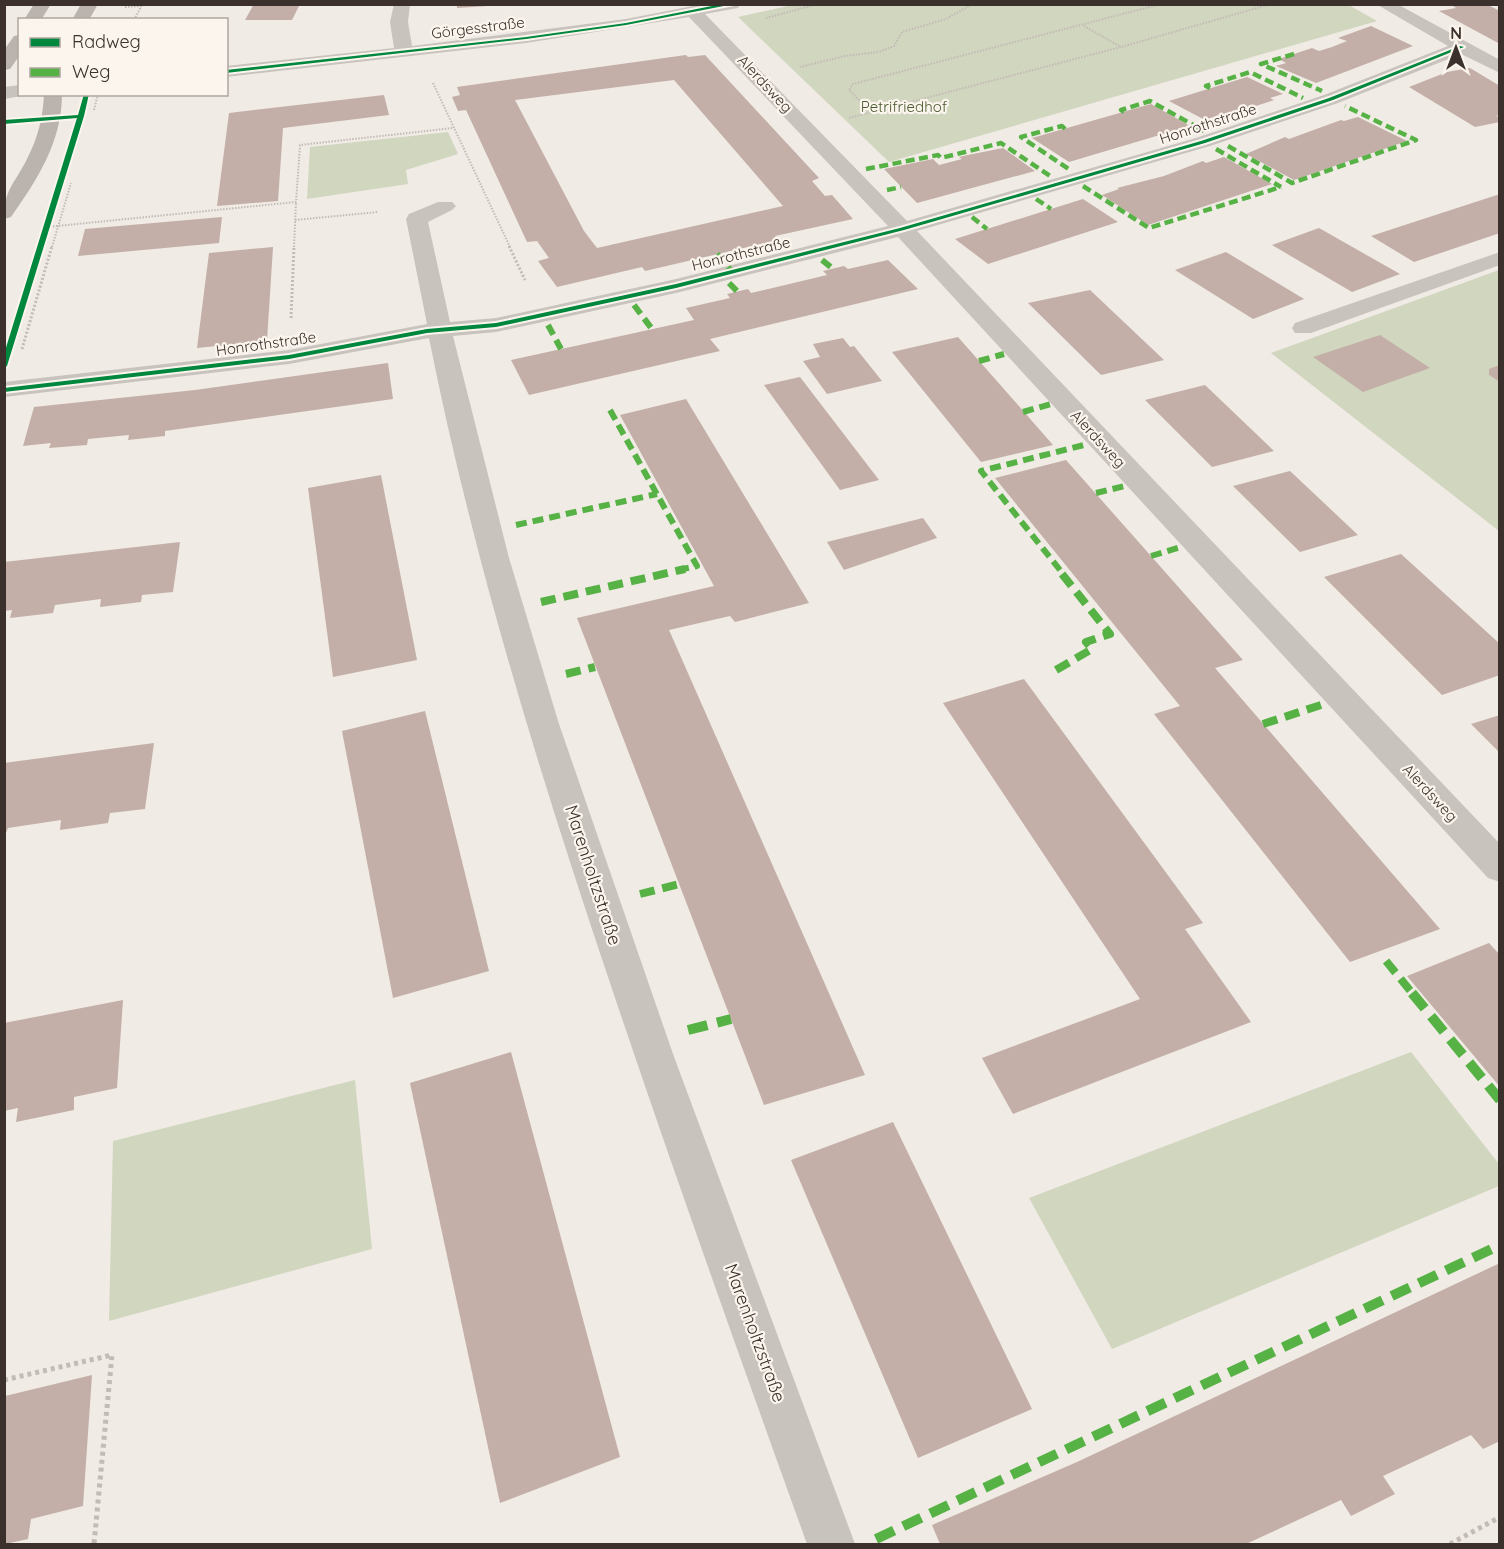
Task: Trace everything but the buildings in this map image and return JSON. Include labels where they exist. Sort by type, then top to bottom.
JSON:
[{"type":"main road","points":[[33,18],[43,4]]},
{"type":"main road","points":[[81,18],[90,4]]},
{"type":"main road","points":[[4,65],[18,43]]},
{"type":"main road","points":[[4,213],[34,171],[50,118],[53,96]]},
{"type":"street","points":[[402,4],[399,22],[404,52]]},
{"type":"street","name":"Görgesstraße","points":[[228,72],[526,38],[732,4]]},
{"type":"street","points":[[1383,4],[1500,68]]},
{"type":"street","name":"Alerdsweg","points":[[694,12],[902,229],[1500,868]]},
{"type":"street","name":"Honrothstraße","points":[[4,390],[289,357],[439,330],[496,325],[676,286],[902,229],[1215,138],[1332,99],[1462,47]]},
{"type":"street","name":"Marenholtzstraße","points":[[445,206],[417,219],[439,330],[485,528],[532,690],[607,921],[831,1545]]},
{"type":"lane","points":[[1303,328],[1500,258]]},
{"type":"path","points":[[123,18],[130,4]]},
{"type":"path","points":[[135,18],[142,4]]},
{"type":"path","points":[[790,69],[845,56],[879,52],[894,46],[902,32],[946,19],[973,4]]},
{"type":"path","points":[[871,112],[849,90],[853,84],[1161,4]]},
{"type":"path","points":[[841,120],[1121,47],[1271,4]]},
{"type":"path","points":[[1084,25],[1121,47]]},
{"type":"path","points":[[94,112],[98,96]]},
{"type":"path","points":[[289,357],[300,145],[453,128]]},
{"type":"path","points":[[22,352],[74,174]]},
{"type":"path","points":[[37,259],[63,175]]},
{"type":"path","points":[[47,227],[296,202]]},
{"type":"path","points":[[295,220],[386,211]]},
{"type":"path","points":[[4,1380],[112,1355],[94,1545]]},
{"type":"path","points":[[1450,1545],[1500,1518]]},
{"type":"green space","name":"Petrifriedhof","points":[[1347,4],[1377,21],[889,162],[738,17],[792,5]]},
{"type":"green space","points":[[448,132],[458,154],[406,170],[408,184],[307,199],[310,147]]},
{"type":"green space","points":[[1499,270],[1499,531],[1271,353]]},
{"type":"green space","points":[[1411,1052],[1499,1164],[1499,1186],[1112,1349],[1029,1198]]},
{"type":"green space","points":[[355,1080],[372,1249],[109,1321],[113,1141]]},
{"type":"marked path","points":[[1294,54],[1291,53],[1261,64],[1322,91]]},
{"type":"marked path","points":[[1210,88],[1206,86],[1250,72],[1303,98]]},
{"type":"marked path","points":[[1124,112],[1121,110],[1150,101],[1204,131]]},
{"type":"marked path","points":[[1228,146],[1292,183],[1416,140],[1345,106]]},
{"type":"marked path","points":[[1065,129],[1062,126],[1021,137],[1070,170]]},
{"type":"marked path","points":[[866,169],[938,155],[941,158],[1001,143],[1050,176]]},
{"type":"marked path","points":[[1216,149],[1281,187]]},
{"type":"marked path","points":[[1083,186],[1149,228],[1281,187]]},
{"type":"marked path","points":[[887,190],[901,187]]},
{"type":"marked path","points":[[1036,199],[1051,209]]},
{"type":"marked path","points":[[972,217],[987,229]]},
{"type":"marked path","points":[[717,254],[732,272]]},
{"type":"marked path","points":[[822,260],[832,268]]},
{"type":"marked path","points":[[729,283],[738,292]]},
{"type":"marked path","points":[[634,305],[652,329]]},
{"type":"marked path","points":[[548,325],[561,349]]},
{"type":"marked path","points":[[979,361],[1004,354]]},
{"type":"marked path","points":[[1023,412],[1051,404]]},
{"type":"marked path","points":[[541,602],[697,566],[610,410]]},
{"type":"marked path","points":[[1056,670],[1092,649],[1086,642],[1110,634],[981,471],[1088,444]]},
{"type":"marked path","points":[[1096,493],[1125,486]]},
{"type":"marked path","points":[[516,525],[657,494]]},
{"type":"marked path","points":[[1151,556],[1181,547]]},
{"type":"marked path","points":[[566,674],[595,667]]},
{"type":"marked path","points":[[1263,724],[1324,704]]},
{"type":"marked path","points":[[640,894],[679,884]]},
{"type":"marked path","points":[[1386,961],[1500,1100]]},
{"type":"marked path","points":[[688,1030],[731,1019]]},
{"type":"marked path","points":[[876,1539],[1500,1245]]},
{"type":"cycle path","points":[[228,72],[526,38],[626,24],[732,4]]},
{"type":"cycle path","points":[[4,390],[289,357],[427,331],[496,325],[676,286],[902,229],[1203,142],[1331,99],[1462,47]]},
{"type":"cycle path","points":[[4,366],[86,96]]},
{"type":"cycle path","points":[[4,122],[81,116]]}]
